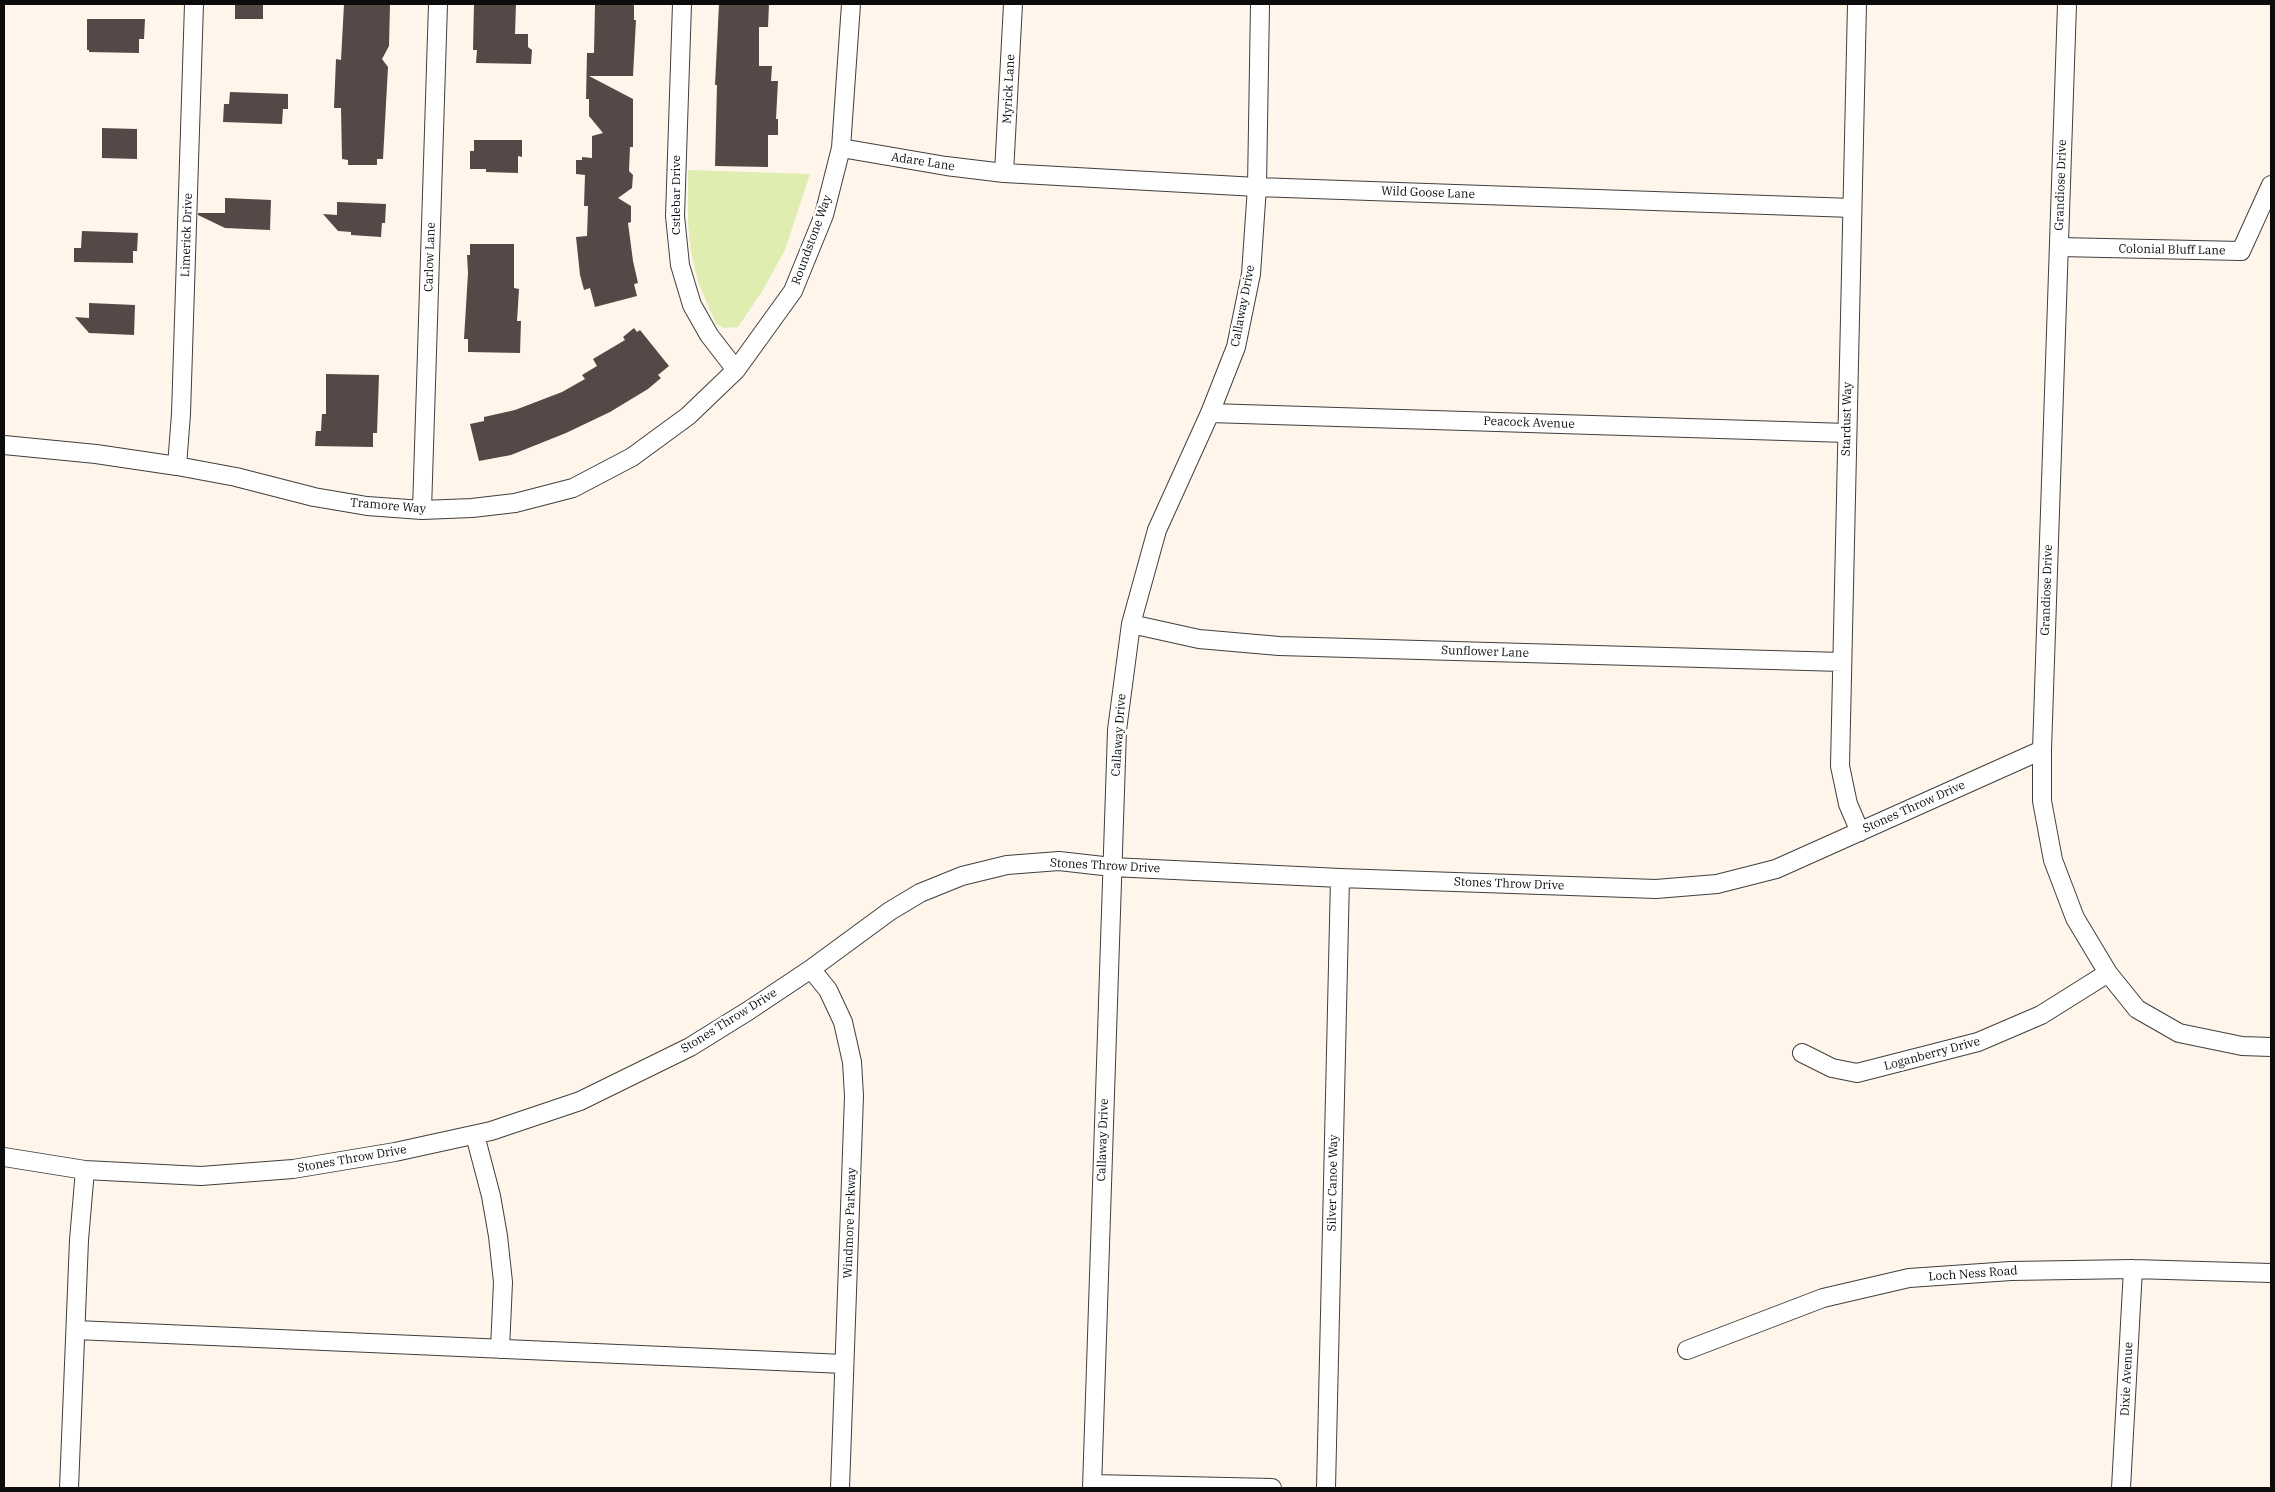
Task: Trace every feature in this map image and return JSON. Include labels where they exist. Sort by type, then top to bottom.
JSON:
[{"type":"street","name":"Limerick Drive","points":[[177,466],[181,414],[194,4]]},
{"type":"street","name":"Carlow Lane","points":[[422,510],[438,4]]},
{"type":"street","name":"Cstlebar Drive","points":[[682,4],[675,216],[680,265],[692,305],[709,335],[736,370]]},
{"type":"street","name":"Roundstone Way","points":[[736,370],[793,291],[824,214],[841,148],[851,4]]},
{"type":"street","name":"Myrick Lane","points":[[1004,173],[1013,4]]},
{"type":"street","name":"Callaway Drive","points":[[1092,1486],[1117,730],[1130,624],[1157,530],[1210,413],[1236,347],[1251,274],[1257,186],[1260,4]]},
{"type":"street","name":"Stardust Way","points":[[1856,4],[1840,766],[1848,804],[1860,832]]},
{"type":"street","name":"Grandiose Drive","points":[[2066,4],[2042,750],[2042,801],[2053,860],[2074,918],[2108,973],[2137,1009],[2179,1033],[2242,1046],[2271,1048]]},
{"type":"street","name":"Adare Lane","points":[[841,148],[946,166],[1004,173]]},
{"type":"street","name":"Wild Goose Lane","points":[[1004,173],[1257,186],[1852,208]]},
{"type":"street","name":"Colonial Bluff Lane","points":[[2059,247],[2241,252],[2271,184]]},
{"type":"street","name":"Tramore Way","points":[[4,445],[96,454],[177,466],[236,477],[314,497],[367,506],[422,510],[472,508],[515,503],[573,488],[632,458],[688,416],[736,370]]},
{"type":"street","name":"Peacock Avenue","points":[[1210,413],[1847,432]]},
{"type":"street","name":"Sunflower Lane","points":[[1130,624],[1199,640],[1280,646],[1842,662]]},
{"type":"street","name":"Stones Throw Drive","points":[[4,1158],[86,1170],[201,1176],[293,1169],[395,1152],[491,1131],[580,1101],[673,1055],[748,1011],[812,969],[890,911],[920,893],[962,876],[1007,865],[1059,860],[1112,867],[1656,890],[1717,884],[1776,868],[2042,750]]},
{"type":"street","name":"Silver Canoe Way","points":[[1326,1488],[1340,878]]},
{"type":"street","name":"Windmore Parkway","points":[[812,969],[828,990],[843,1022],[852,1062],[854,1096],[840,1488]]},
{"type":"street","name":"Loganberry Drive","points":[[1802,1053],[1832,1068],[1857,1073],[1978,1042],[2041,1015],[2108,973]]},
{"type":"street","points":[[475,1134],[491,1196],[498,1236],[503,1282],[500,1348]]},
{"type":"street","points":[[69,1488],[79,1240],[86,1170]]},
{"type":"street","name":"Loch Ness Road","points":[[1687,1350],[1823,1298],[1909,1278],[2011,1271],[2133,1269],[2271,1273]]},
{"type":"street","name":"Dixie Avenue","points":[[2121,1488],[2133,1269]]},
{"type":"street","points":[[76,1330],[844,1364]]},
{"type":"street","points":[[1092,1486],[1272,1488]]},
{"type":"green space","points":[[688,170],[810,174],[785,250],[763,290],[738,327],[724,328],[716,324],[698,282],[691,251],[688,223]]},
{"type":"building","points":[[235,4],[263,4],[263,19],[235,19]]},
{"type":"building","points":[[344,4],[390,4],[389,46],[382,59],[388,67],[383,159],[377,159],[377,165],[348,165],[348,160],[342,159],[341,108],[334,108],[336,59],[341,60]]},
{"type":"building","points":[[474,4],[516,4],[515,34],[528,34],[528,47],[532,50],[531,64],[476,63],[477,50],[473,50]]},
{"type":"building","points":[[595,4],[634,4],[634,20],[636,20],[633,76],[589,76],[633,99],[633,147],[630,147],[629,171],[633,175],[632,188],[618,198],[631,206],[631,222],[628,223],[638,283],[634,284],[637,296],[595,307],[590,288],[584,290],[580,275],[576,237],[587,236],[588,206],[584,206],[585,175],[576,174],[576,160],[582,160],[582,157],[592,158],[592,136],[603,133],[589,116],[589,99],[586,99],[587,53],[594,53]]},
{"type":"building","points":[[719,4],[769,4],[768,27],[759,27],[759,66],[772,66],[771,81],[778,81],[776,119],[778,119],[778,135],[768,135],[768,167],[715,166],[717,85],[715,85]]},
{"type":"building","points":[[87,19],[145,19],[144,39],[139,39],[139,53],[89,52],[87,50]]},
{"type":"building","points":[[230,92],[288,94],[288,109],[283,109],[282,124],[223,122],[224,104],[229,104]]},
{"type":"building","points":[[102,128],[137,129],[137,159],[102,158]]},
{"type":"building","points":[[474,140],[522,140],[522,157],[518,156],[518,173],[486,172],[486,169],[470,169],[470,151],[474,151]]},
{"type":"building","points":[[225,198],[271,200],[270,230],[225,228],[198,215],[198,213],[225,213]]},
{"type":"building","points":[[337,202],[386,204],[385,223],[382,223],[381,237],[351,235],[351,232],[338,231],[323,214],[337,215]]},
{"type":"building","points":[[82,231],[138,233],[137,251],[133,251],[133,263],[74,262],[74,248],[81,248]]},
{"type":"building","points":[[470,244],[514,244],[514,288],[519,289],[517,321],[521,321],[520,353],[468,352],[468,339],[464,339],[468,273],[467,255],[470,255]]},
{"type":"building","points":[[89,303],[135,305],[134,335],[89,333],[75,317],[89,318]]},
{"type":"building","points":[[634,328],[637,332],[640,330],[669,366],[658,375],[661,378],[648,389],[610,412],[566,433],[511,455],[479,461],[470,424],[484,421],[484,417],[515,410],[562,392],[585,379],[582,375],[597,366],[593,359],[625,340],[623,337]]},
{"type":"building","points":[[326,374],[379,375],[377,433],[373,433],[373,447],[315,446],[316,431],[321,431],[322,414],[326,414]]}]
